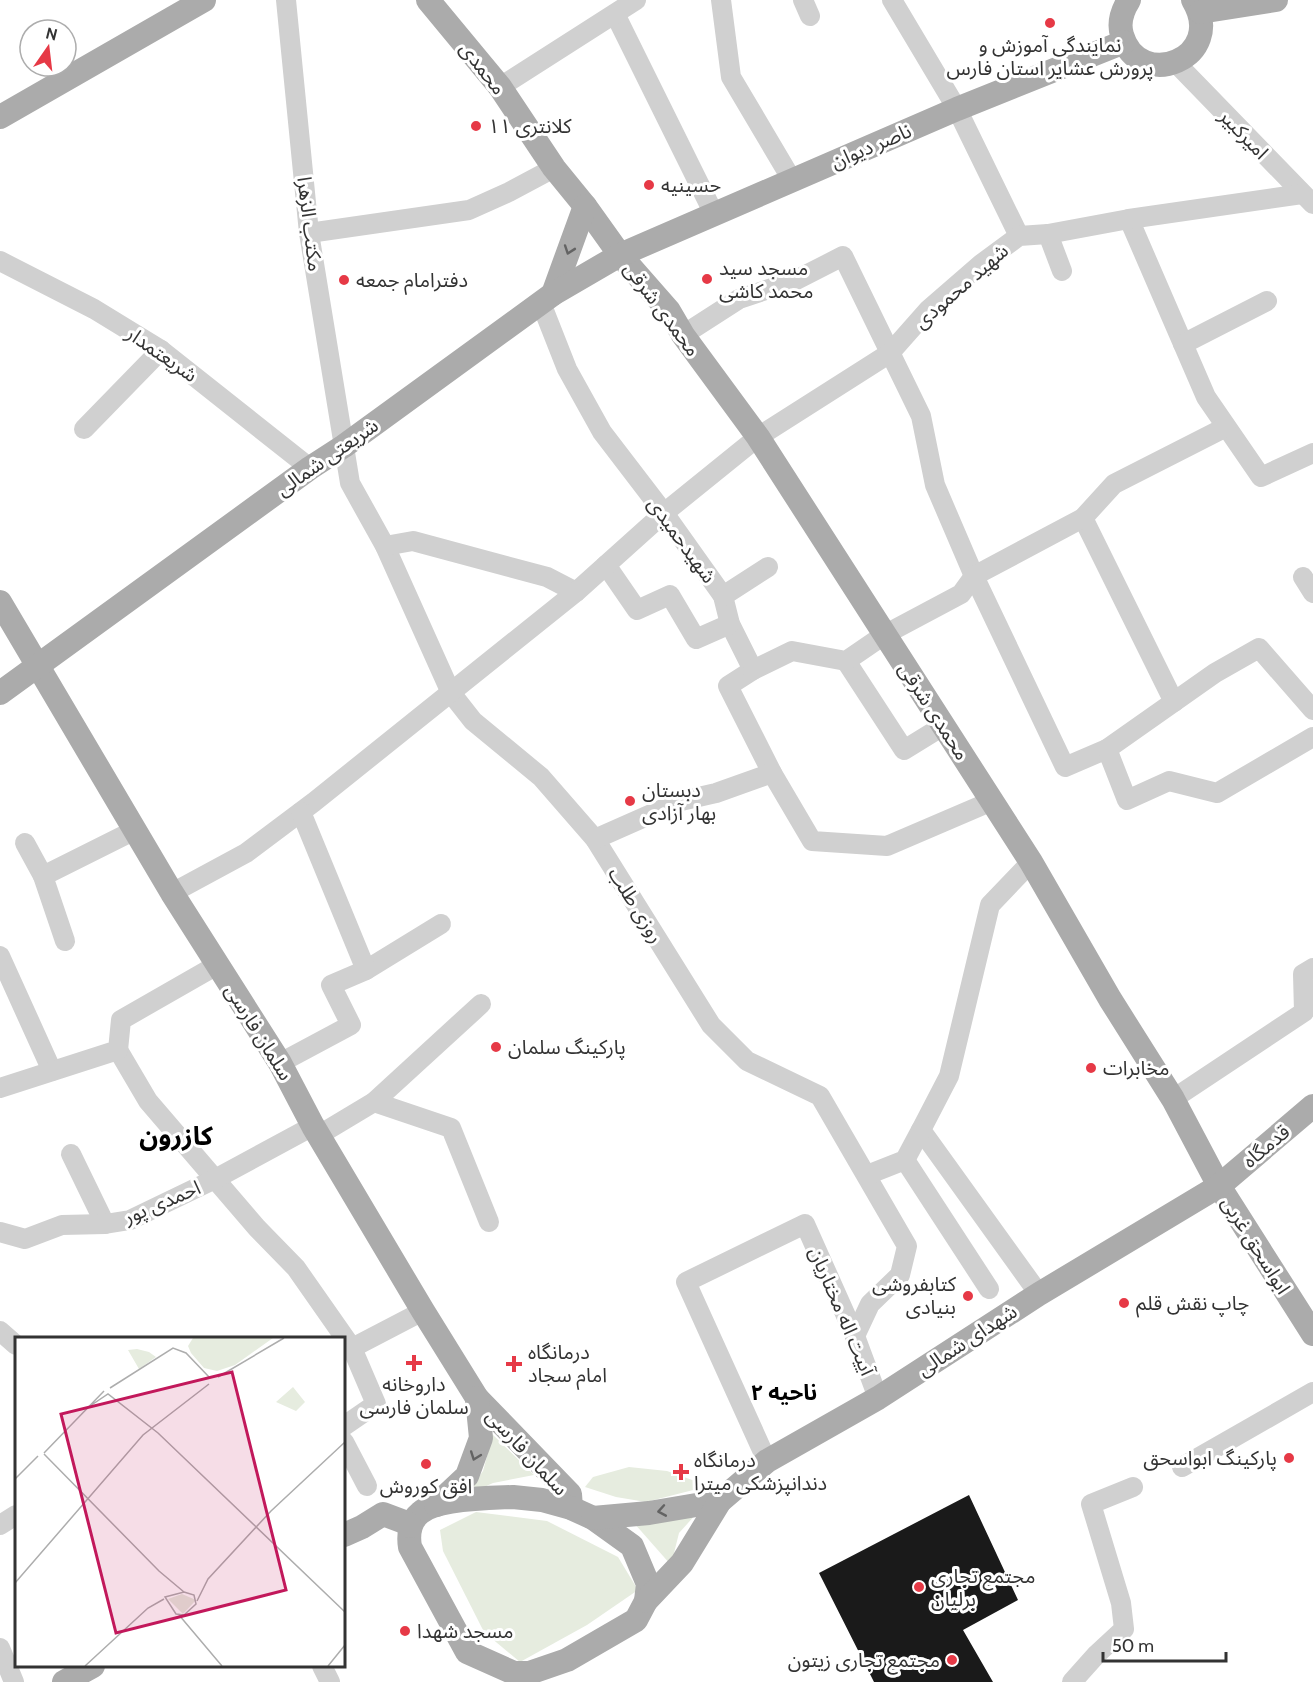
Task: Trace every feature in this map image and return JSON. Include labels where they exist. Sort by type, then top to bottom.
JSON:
[{"type":"main road","points":[[0,117],[204,0]]},
{"type":"main road","name":"محمدی","points":[[428,0],[500,87],[554,168],[620,255]]},
{"type":"main road","points":[[1129,0],[1122,12],[1120,29],[1124,42],[1132,53],[1143,61],[1156,65],[1171,64],[1183,59],[1197,44],[1202,25],[1197,6],[1276,0]]},
{"type":"main road","name":"ناصر دیوان","points":[[620,255],[957,109],[1124,42]]},
{"type":"main road","points":[[547,299],[585,206]]},
{"type":"main road","name":"شریعتی شمالی","points":[[0,693],[547,299],[620,255]]},
{"type":"main road","name":"محمدی شرقی","points":[[620,255],[669,311],[683,335],[758,437],[944,726],[1031,862],[1110,999],[1173,1099],[1219,1186]]},
{"type":"main road","name":"سلمان فارسی","points":[[0,602],[172,893],[280,1063],[316,1131],[477,1398],[570,1494],[571,1508]]},
{"type":"main road","name":"قدمگاه","points":[[1219,1186],[1313,1106]]},
{"type":"main road","name":"شهدای شمالی","points":[[720,1501],[767,1461],[878,1398],[1039,1294],[1219,1186]]},
{"type":"main road","name":"ابواسحق غربی","points":[[1219,1186],[1313,1334]]},
{"type":"main road","name":"سلمان فارسی","points":[[436,1505],[467,1476],[481,1438],[477,1398]]},
{"type":"main road","points":[[646,1601],[648,1584],[632,1546],[593,1518],[571,1508],[542,1500],[513,1497],[475,1498],[436,1505],[420,1513],[410,1526],[410,1547],[467,1652],[498,1673],[548,1674],[567,1660],[636,1620],[646,1601],[682,1563],[720,1501]]},
{"type":"main road","points":[[593,1518],[649,1513],[720,1501]]},
{"type":"main road","points":[[345,1534],[362,1527],[383,1514],[410,1526]]},
{"type":"main road","points":[[64,1682],[90,1667]]},
{"type":"street","name":"مکتب الزهرا","points":[[286,0],[309,233],[344,446]]},
{"type":"street","points":[[500,87],[636,0]]},
{"type":"street","points":[[721,0],[731,77],[792,180]]},
{"type":"street","points":[[892,0],[957,109],[1019,236]]},
{"type":"street","points":[[615,14],[714,214]]},
{"type":"street","name":"امیرکبیر","points":[[1175,62],[1308,199]]},
{"type":"street","points":[[309,233],[469,210],[554,168]]},
{"type":"street","name":"شهید محمودی","points":[[172,893],[246,854],[301,812],[576,592],[664,513],[758,437],[890,352],[928,310],[981,264],[1019,236],[1048,234],[1129,219],[1308,199]]},
{"type":"street","points":[[1129,219],[1206,398],[1261,477],[1313,453]]},
{"type":"street","points":[[1048,234],[1062,271]]},
{"type":"street","points":[[683,335],[739,299],[796,280],[843,256],[921,416],[935,485],[974,576],[1065,767],[1107,749],[1215,673],[1259,648],[1313,710]]},
{"type":"street","name":"شریعتمدار","points":[[0,261],[94,309],[161,350],[310,468]]},
{"type":"street","name":"شهیدحمیدی","points":[[547,299],[567,369],[602,432],[664,513],[723,596],[730,624],[753,670]]},
{"type":"street","points":[[1183,344],[1267,302]]},
{"type":"street","points":[[84,429],[161,350]]},
{"type":"street","points":[[992,801],[887,846],[812,841],[772,773],[728,686],[753,670],[792,651],[846,661],[884,635],[961,594],[974,576],[1083,518],[1114,484],[1226,427]]},
{"type":"street","name":"روزی طلب","points":[[344,446],[350,483],[385,546],[451,693],[473,721],[541,777],[595,839],[711,1025],[747,1061],[820,1096],[867,1175],[907,1246],[900,1275],[870,1304],[855,1336]]},
{"type":"street","points":[[1083,518],[1174,702]]},
{"type":"street","points":[[385,546],[413,541],[547,578],[576,592]]},
{"type":"street","points":[[606,565],[637,610],[670,595],[696,639],[730,624]]},
{"type":"street","points":[[723,596],[768,567]]},
{"type":"street","points":[[846,661],[904,750],[944,726]]},
{"type":"street","points":[[1107,749],[1127,800],[1169,781],[1217,793],[1313,737]]},
{"type":"street","points":[[595,839],[681,801],[716,793],[772,773]]},
{"type":"street","points":[[301,812],[366,970]]},
{"type":"street","points":[[43,876],[135,830]]},
{"type":"street","points":[[25,843],[43,876],[65,941]]},
{"type":"street","points":[[867,1175],[905,1160],[921,1130],[949,1076],[990,904],[1031,862]]},
{"type":"street","points":[[280,1063],[351,1025],[331,985],[366,970],[441,924]]},
{"type":"street","points":[[0,956],[52,1071]]},
{"type":"street","points":[[217,965],[121,1020],[118,1050],[148,1101],[257,1228],[296,1268],[344,1337]]},
{"type":"street","points":[[1173,1099],[1304,1012],[1303,974],[1313,968]]},
{"type":"street","name":"احمدی پور","points":[[0,1232],[25,1239],[62,1225],[105,1224],[130,1220],[374,1102],[481,1004]]},
{"type":"street","points":[[0,1088],[118,1050]]},
{"type":"street","points":[[374,1102],[451,1128],[489,1222]]},
{"type":"street","points":[[921,1130],[1039,1294]]},
{"type":"street","points":[[71,1154],[105,1224]]},
{"type":"street","points":[[905,1160],[989,1289]]},
{"type":"street","name":"آییت اله مختاریان","points":[[767,1461],[686,1282],[805,1224],[855,1336],[878,1398]]},
{"type":"street","points":[[352,1348],[423,1311]]},
{"type":"street","points":[[0,1331],[15,1344]]},
{"type":"street","points":[[345,1338],[352,1348],[376,1404],[345,1425]]},
{"type":"street","points":[[1182,1467],[1313,1392]]},
{"type":"street","points":[[345,1444],[367,1486]]},
{"type":"street","points":[[1072,1682],[1124,1629],[1121,1603],[1091,1504],[1133,1487]]},
{"type":"street","points":[[0,1525],[15,1516]]},
{"type":"street","points":[[0,1648],[14,1682]]},
{"type":"street","points":[[323,1667],[330,1682]]},
{"type":"shaded area","points":[[489,1431],[534,1475],[493,1483],[466,1495],[483,1471],[489,1449]]},
{"type":"shaded area","points":[[629,1467],[667,1471],[709,1486],[646,1502],[616,1497],[585,1487],[593,1477]]},
{"type":"shaded area","points":[[476,1512],[547,1521],[618,1557],[638,1590],[587,1625],[520,1662],[484,1632],[443,1551],[440,1530]]},
{"type":"shaded area","points":[[697,1513],[679,1533],[671,1565],[634,1523]]},
{"type":"building","name":"مجتمع تجاری برلیان","points":[[969,1495],[1018,1600],[963,1630],[993,1682],[874,1682],[819,1573]]},
{"type":"place","name":"نمایندگی آموزش و پرورش عشایر استان فارس","points":[[1050,23]]},
{"type":"place","name":"کلانتری ۱۱","points":[[476,126]]},
{"type":"place","name":"حسینیه","points":[[649,185]]},
{"type":"place","name":"مسجد سید محمد کاشی","points":[[707,279]]},
{"type":"place","name":"دفترامام جمعه","points":[[344,280]]},
{"type":"place","name":"دبستان بهار آزادی","points":[[630,801]]},
{"type":"place","name":"پارکینگ سلمان","points":[[496,1047]]},
{"type":"place","name":"مخابرات","points":[[1091,1068]]},
{"type":"place","name":"کتابفروشی بنیادی","points":[[968,1296]]},
{"type":"place","name":"چاپ نقش قلم","points":[[1124,1303]]},
{"type":"place","name":"داروخانه سلمان فارسی","points":[[414,1363]]},
{"type":"place","name":"درمانگاه امام سجاد","points":[[514,1364]]},
{"type":"place","name":"پارکینگ ابواسحق","points":[[1289,1458]]},
{"type":"place","name":"افق کوروش","points":[[426,1464]]},
{"type":"place","name":"درمانگاه دندانپزشکی میترا","points":[[681,1472]]},
{"type":"place","name":"مجتمع تجاری برلیان","points":[[919,1587]]},
{"type":"place","name":"مسجد شهدا","points":[[405,1631]]},
{"type":"place","name":"مجتمع تجاری زیتون","points":[[952,1660]]},
{"type":"district","name":"کازرون","points":[[176,1136]]},
{"type":"district","name":"ناحیه ۲","points":[[784,1392]]}]
